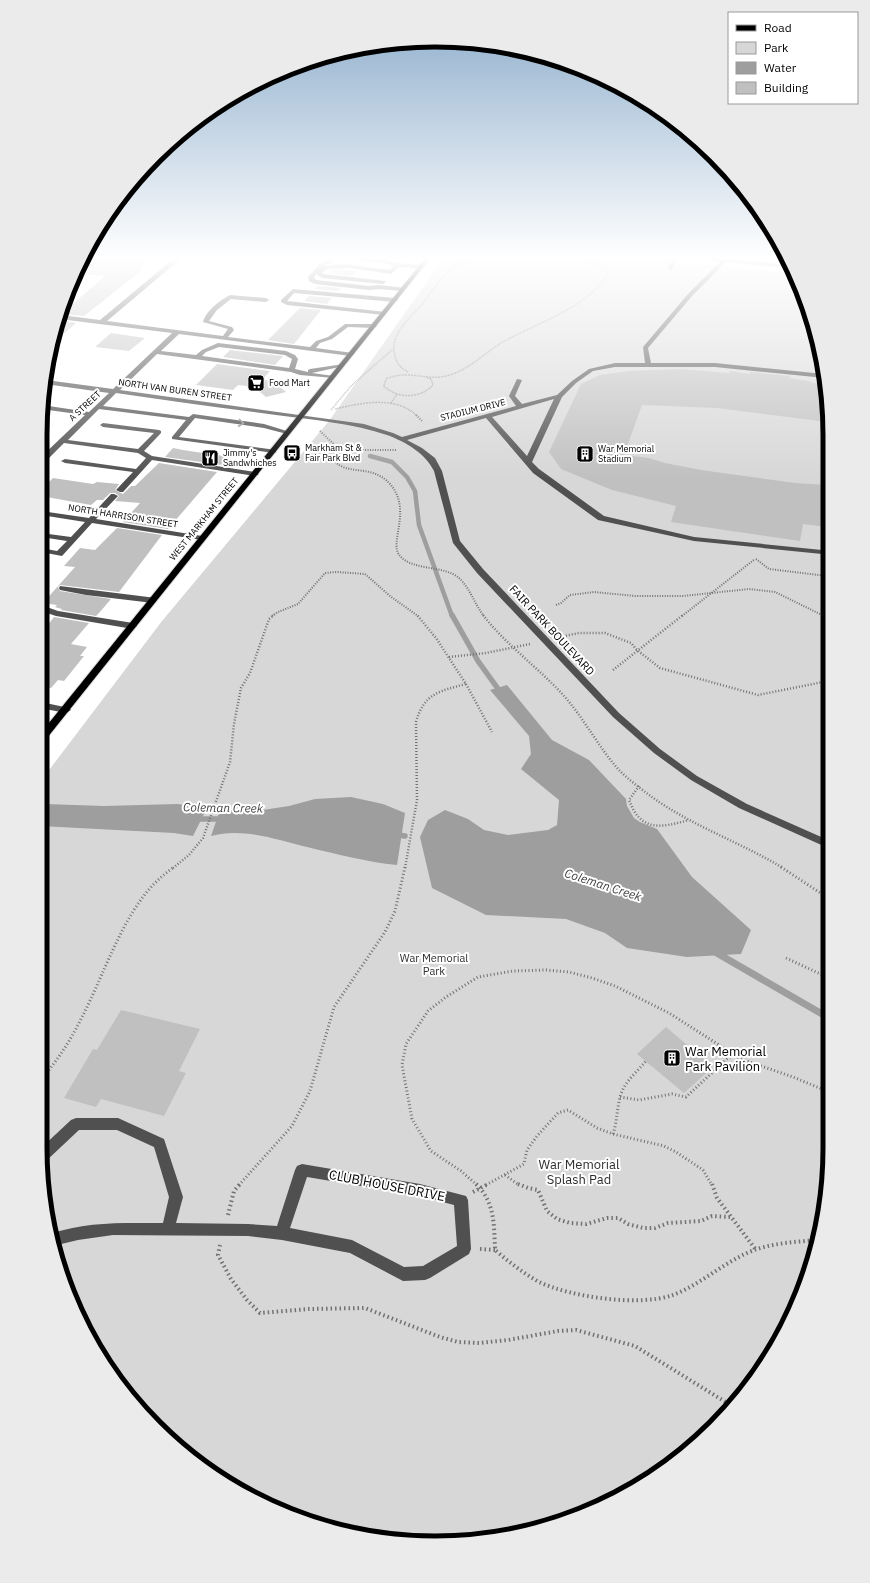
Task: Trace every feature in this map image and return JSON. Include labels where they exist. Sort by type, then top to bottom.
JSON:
[{"type":"main road","name":"WEST MARKHAM STREET","points":[[47,733],[202,538],[274,451],[287,432],[302,416],[371,330]]},
{"type":"street","points":[[161,330],[351,354]]},
{"type":"street","points":[[224,338],[231,330]]},
{"type":"street","points":[[312,349],[318,342],[330,338],[341,330]]},
{"type":"street","points":[[648,364],[645,348],[660,330]]},
{"type":"street","name":"A STREET","points":[[47,455],[177,332]]},
{"type":"street","points":[[197,358],[204,351],[218,345],[264,350],[286,353],[293,356],[295,359],[292,370]]},
{"type":"street","points":[[156,352],[292,370],[300,373],[332,377]]},
{"type":"street","points":[[300,373],[342,365]]},
{"type":"street","points":[[528,462],[559,396],[574,382],[591,370],[615,365],[715,365],[819,375]]},
{"type":"street","name":"STADIUM DRIVE","points":[[401,439],[520,407],[512,396],[519,380]]},
{"type":"street","name":"NORTH VAN BUREN STREET","points":[[50,383],[302,416]]},
{"type":"street","points":[[520,407],[559,396]]},
{"type":"street","points":[[202,418],[213,405]]},
{"type":"street","points":[[97,407],[191,419]]},
{"type":"street","points":[[48,408],[91,414]]},
{"type":"street","points":[[487,415],[536,471],[601,518],[694,539],[823,552]]},
{"type":"street","points":[[274,451],[174,438],[193,416],[264,426],[287,432]]},
{"type":"street","name":"FAIR PARK BOULEVARD","points":[[302,416],[364,426],[391,434],[422,451],[432,460],[443,487],[456,541],[480,571],[616,715],[657,751],[694,778],[743,806],[823,842]]},
{"type":"street","points":[[103,425],[159,432],[140,451]]},
{"type":"street","points":[[62,441],[140,451],[150,458],[255,474]]},
{"type":"street","points":[[120,490],[150,458]]},
{"type":"street","points":[[65,461],[138,472]]},
{"type":"street","points":[[47,551],[60,554],[114,496]]},
{"type":"street","name":"NORTH HARRISON STREET","points":[[47,514],[202,538]]},
{"type":"street","points":[[47,536],[73,540]]},
{"type":"street","points":[[63,588],[79,592],[153,600]]},
{"type":"street","points":[[47,610],[56,613],[133,626]]},
{"type":"street","points":[[47,706],[66,710]]},
{"type":"street","points":[[47,1151],[76,1124],[118,1124],[159,1143],[176,1198],[168,1229]]},
{"type":"street","name":"CLUB HOUSE DRIVE","points":[[58,1238],[78,1233],[113,1228],[224,1230],[282,1233],[352,1247],[403,1274],[426,1273],[464,1249],[461,1200],[420,1190],[302,1170],[282,1233]]},
{"type":"path","points":[[400,330],[397,333],[393,353],[399,364],[404,371],[426,377],[444,377],[459,372],[502,342],[526,330]]},
{"type":"path","points":[[394,348],[352,386],[331,410],[364,403],[391,403],[406,406],[414,411],[427,426]]},
{"type":"path","points":[[412,374],[397,374],[386,379],[384,386],[386,389],[397,394],[413,395],[427,392],[431,389],[433,382],[431,379],[426,377]]},
{"type":"path","points":[[391,403],[397,394]]},
{"type":"path","points":[[316,427],[340,450],[402,451]]},
{"type":"path","points":[[340,450],[333,460],[338,466],[357,471],[366,470],[379,476],[390,484],[398,496],[400,523],[395,548],[400,556],[459,578],[482,615],[511,648],[559,691],[580,716],[620,771],[652,798],[689,820],[739,843],[783,868],[823,895]]},
{"type":"path","points":[[751,555],[769,569],[823,576]]},
{"type":"path","points":[[613,670],[755,559]]},
{"type":"path","points":[[47,1071],[76,1028],[121,937],[141,901],[159,878],[186,859],[197,848],[203,838],[230,762],[234,724],[241,688],[250,673],[269,619],[278,612],[298,604],[325,573],[338,572],[365,574],[390,596],[420,617],[449,657],[466,684],[492,732]]},
{"type":"path","points":[[556,605],[561,603],[570,595],[594,592],[651,596],[683,596],[749,589],[775,592],[823,616]]},
{"type":"path","points":[[560,637],[580,633],[605,633],[631,643],[637,650],[660,668],[758,695],[823,682]]},
{"type":"path","points":[[449,657],[486,653],[533,644]]},
{"type":"path","points":[[466,684],[444,690],[425,699],[418,710],[416,722],[417,800],[403,880],[395,911],[385,932],[334,1007],[310,1091],[292,1126],[234,1191],[218,1255],[231,1281],[249,1304],[260,1313],[309,1309],[365,1308],[458,1342],[479,1343],[508,1340],[558,1330],[576,1330],[592,1333],[635,1346],[728,1403]]},
{"type":"path","points":[[639,786],[629,800],[632,811],[638,819],[644,823],[657,826],[667,826],[689,820]]},
{"type":"path","points":[[786,958],[823,976]]},
{"type":"path","points":[[812,1241],[770,1245],[747,1253],[702,1280],[672,1295],[636,1301],[606,1299],[577,1294],[540,1282],[515,1267],[495,1250],[494,1221],[488,1198],[480,1188],[461,1171],[431,1151],[412,1119],[402,1065],[406,1044],[428,1011],[446,997],[478,977],[513,971],[546,970],[569,972],[615,986],[669,1013],[741,1059],[793,1077],[823,1090]]},
{"type":"path","points":[[620,1096],[640,1100],[672,1094],[686,1097],[727,1059],[734,1055]]},
{"type":"path","points":[[613,1134],[617,1122],[620,1096],[625,1085],[646,1062]]},
{"type":"path","points":[[480,1188],[524,1164],[528,1150],[537,1136],[558,1113],[568,1110],[597,1128],[613,1134],[664,1146],[703,1170],[712,1181],[717,1198],[756,1250]]},
{"type":"path","points":[[505,1175],[516,1184],[529,1189],[538,1190],[547,1211],[557,1219],[570,1223],[586,1224],[607,1218],[618,1218],[628,1224],[649,1228],[668,1223],[701,1221],[712,1216],[730,1217]]},
{"type":"green space","name":"War Memorial Park","points":[[393,330],[808,330],[816,359],[820,384],[823,435],[823,1148],[820,1199],[810,1248],[802,1273],[783,1320],[758,1364],[727,1404],[691,1440],[651,1471],[607,1496],[560,1515],[535,1523],[486,1533],[435,1536],[410,1535],[359,1529],[335,1523],[310,1515],[263,1496],[219,1471],[199,1456],[179,1440],[143,1404],[112,1364],[99,1342],[87,1320],[68,1273],[54,1224],[50,1199],[47,1148],[47,773],[162,621],[329,421]]},
{"type":"water","points":[[507,685],[552,740],[589,760],[626,799],[627,806],[634,818],[657,829],[692,877],[751,930],[741,954],[687,957],[627,948],[605,933],[566,919],[486,915],[432,888],[420,837],[428,820],[445,810],[468,819],[484,830],[508,835],[548,830],[557,825],[559,800],[521,769],[531,754],[529,736],[490,690]]},
{"type":"water","points":[[351,797],[383,804],[405,813],[397,865],[352,858],[272,838],[248,834],[235,833],[211,836],[220,810],[256,811],[289,806],[315,799]]},
{"type":"water","points":[[47,804],[104,806],[177,804],[207,808],[193,836],[174,833],[47,826]]},
{"type":"building","points":[[62,330],[68,330],[59,338]]},
{"type":"building","points":[[278,330],[305,330],[294,344],[268,340]]},
{"type":"building","points":[[111,333],[145,338],[129,351],[95,347]]},
{"type":"building","points":[[230,350],[283,356],[275,365],[223,357]]},
{"type":"building","points":[[217,364],[270,371],[262,380],[273,381],[286,392],[266,397],[254,387],[238,385],[233,390],[196,385]]},
{"type":"building","name":"War Memorial Stadium","points":[[680,369],[729,373],[730,371],[750,374],[750,372],[790,376],[789,378],[820,384],[822,421],[717,408],[642,405],[624,455],[649,458],[665,463],[701,470],[795,483],[823,485],[823,526],[803,524],[800,541],[671,522],[676,506],[612,490],[561,469],[549,452],[581,384],[600,375],[629,371]]},
{"type":"building","points":[[173,448],[230,457],[222,465],[165,457]]},
{"type":"building","points":[[159,463],[217,472],[168,529],[123,522],[140,503],[115,501],[119,496],[115,493],[110,493],[103,500],[97,500],[91,505],[47,497],[47,484],[53,478],[93,484],[97,482],[119,484],[115,490],[123,494],[131,486],[135,486]]},
{"type":"building","points":[[117,528],[162,535],[119,592],[60,585],[58,587],[60,591],[111,599],[96,616],[61,610],[62,609],[55,607],[57,605],[47,604],[47,598],[75,567],[64,566],[80,548],[95,550]]},
{"type":"building","points":[[54,617],[89,623],[71,644],[87,647],[80,656],[84,656],[64,681],[58,680],[51,688],[47,687],[47,626]]},
{"type":"building","points":[[121,1010],[200,1029],[179,1071],[186,1073],[164,1116],[101,1099],[96,1107],[64,1098],[93,1049],[97,1050]]},
{"type":"building","name":"War Memorial Park Pavilion","points":[[666,1027],[713,1067],[684,1093],[637,1054]]},
{"type":"waterway","points":[[370,456],[392,462],[407,477],[415,491],[419,525],[452,616]]},
{"type":"waterway","points":[[452,615],[478,661],[501,693]]},
{"type":"waterway","name":"Coleman Creek","points":[[194,819],[225,819]]},
{"type":"waterway","name":"Coleman Creek","points":[[393,834],[405,836]]},
{"type":"waterway","name":"Coleman Creek","points":[[715,952],[823,1015]]},
{"type":"place","name":"Food Mart","points":[[256,383]]},
{"type":"place","name":"Markham St & Fair Park Blvd","points":[[292,453]]},
{"type":"place","name":"War Memorial Stadium","points":[[585,454]]},
{"type":"place","name":"Jimmy's Sandwhiches","points":[[210,458]]},
{"type":"place","name":"War Memorial Park Pavilion","points":[[672,1058]]},
{"type":"park label","name":"War Memorial Splash Pad","points":[[579,1172]]}]
